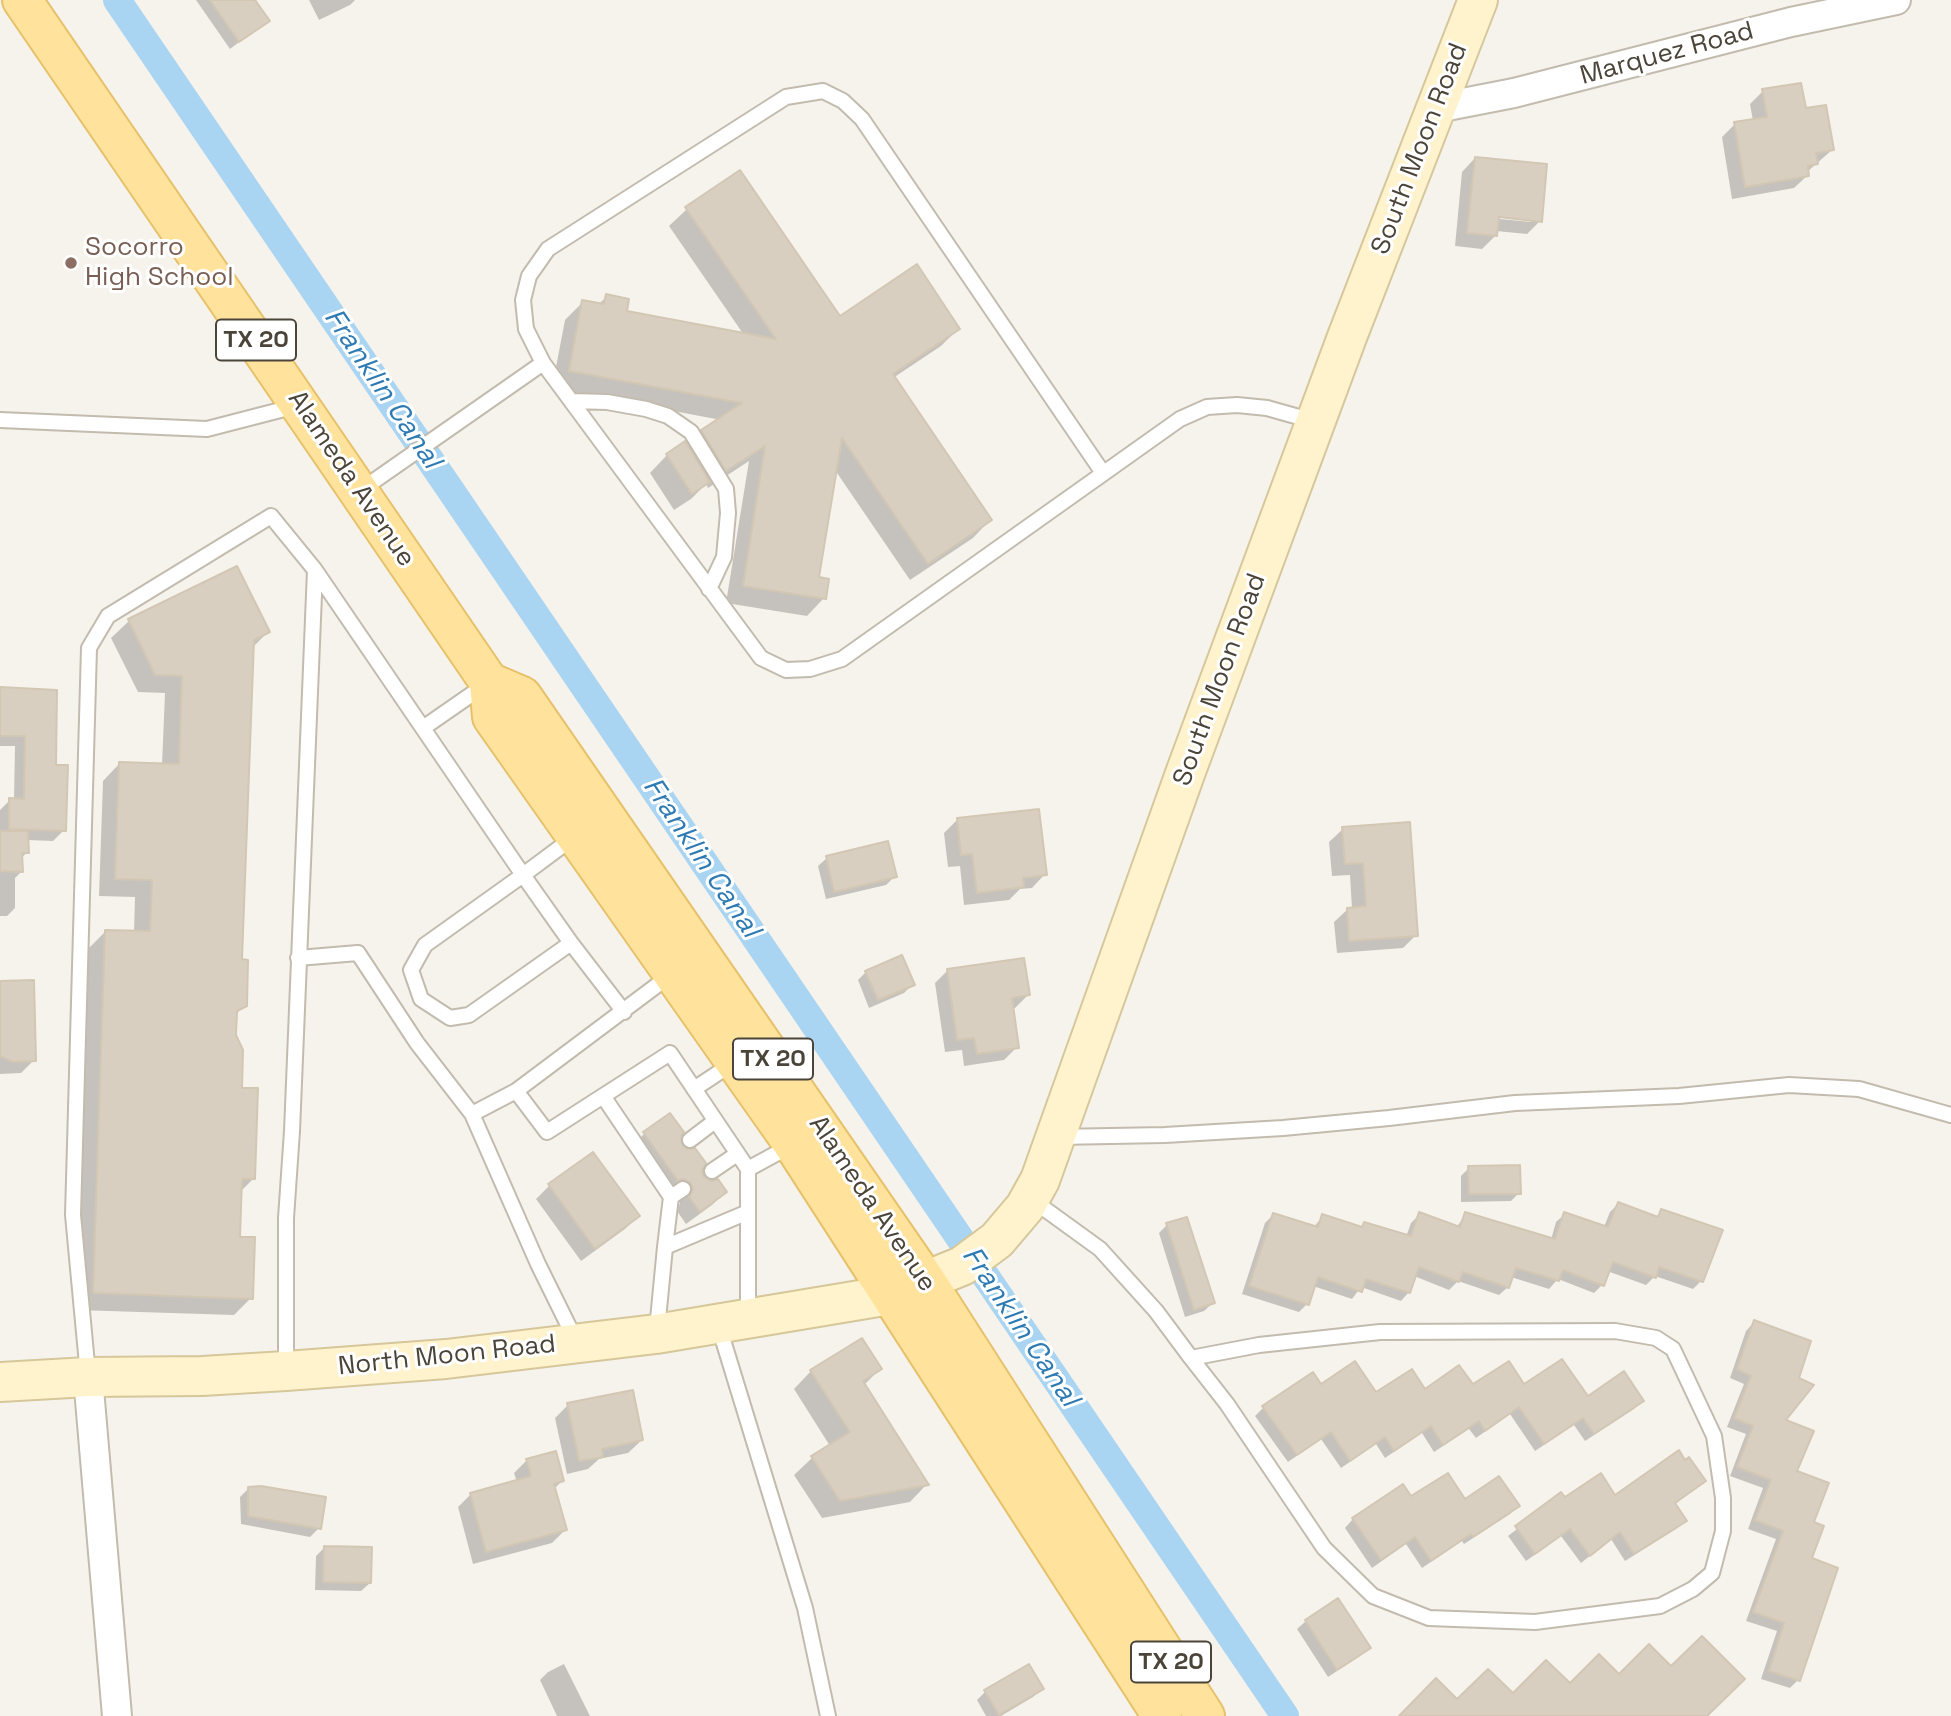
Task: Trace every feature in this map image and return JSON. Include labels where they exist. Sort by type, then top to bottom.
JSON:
[{"type":"main road","name":"Alameda Avenue","points":[[22,0],[489,682],[492,717],[793,1144],[1161,1716]]},
{"type":"main road","name":"Alameda Avenue","points":[[489,682],[522,696],[937,1276],[1205,1716]]},
{"type":"street","name":"South Moon Road","points":[[890,1295],[961,1266],[997,1240],[1012,1225],[1040,1180],[1315,421],[1478,0]]},
{"type":"street","name":"Marquez Road","points":[[1437,108],[1514,93],[1791,22],[1896,0]]},
{"type":"street","name":"North Moon Road","points":[[0,1382],[88,1377],[202,1376],[446,1359],[656,1334],[890,1295]]},
{"type":"street","points":[[88,1377],[117,1716]]},
{"type":"lane","points":[[1103,473],[862,118],[843,101],[823,91],[786,97],[548,249],[529,276],[523,300],[526,329],[543,363],[761,658],[786,670],[810,669],[842,659],[1180,419],[1207,407],[1237,405],[1267,408],[1315,421]]},
{"type":"lane","points":[[359,491],[543,363]]},
{"type":"lane","points":[[570,401],[607,402],[646,409],[668,415],[691,432],[726,489],[728,513],[723,557],[709,589]]},
{"type":"lane","points":[[0,420],[207,429],[300,404]]},
{"type":"lane","points":[[88,1377],[73,1216],[89,648],[108,616],[271,516],[315,569],[523,875],[624,1012]]},
{"type":"lane","points":[[286,1371],[286,1218],[315,569]]},
{"type":"lane","points":[[423,728],[489,682]]},
{"type":"lane","points":[[571,943],[469,1015],[450,1018],[421,999],[411,970],[425,945],[575,836]]},
{"type":"lane","points":[[298,958],[358,953],[417,1043],[472,1114],[538,1264],[577,1343]]},
{"type":"lane","points":[[472,1114],[516,1091],[673,974]]},
{"type":"lane","points":[[516,1091],[547,1132],[670,1053],[748,1169],[748,1212],[733,1320],[805,1608],[828,1716]]},
{"type":"lane","points":[[694,1089],[734,1063]]},
{"type":"lane","points":[[1055,1138],[1283,1128],[1515,1102],[1679,1096],[1789,1085],[1859,1089],[1951,1115]]},
{"type":"lane","points":[[603,1096],[657,1163],[677,1193],[665,1247],[656,1334]]},
{"type":"lane","points":[[690,1140],[715,1121]]},
{"type":"lane","points":[[748,1169],[793,1144]]},
{"type":"lane","points":[[712,1171],[737,1154]]},
{"type":"lane","points":[[1030,1198],[1100,1249],[1156,1311],[1191,1358],[1227,1404],[1324,1548],[1373,1596],[1429,1618],[1535,1622],[1660,1606],[1693,1589],[1712,1573],[1723,1531],[1723,1498],[1714,1436],[1673,1349],[1656,1338],[1615,1331],[1380,1332],[1259,1345],[1191,1358]]},
{"type":"lane","points":[[665,1247],[748,1212]]},
{"type":"building","points":[[210,0],[255,0],[270,21],[239,42]]},
{"type":"building","points":[[1801,83],[1806,108],[1826,105],[1834,150],[1816,153],[1818,164],[1808,166],[1809,176],[1745,187],[1734,122],[1767,117],[1762,89]]},
{"type":"building","points":[[1475,157],[1547,164],[1542,222],[1499,217],[1497,236],[1467,233]]},
{"type":"building","points":[[740,170],[840,316],[917,264],[960,329],[893,374],[992,520],[928,564],[842,438],[819,577],[829,579],[826,599],[743,586],[765,446],[726,471],[701,430],[742,403],[569,371],[582,300],[604,304],[606,294],[629,299],[627,311],[776,339],[685,207]]},
{"type":"building","points":[[685,441],[710,482],[692,494],[666,454]]},
{"type":"building","points":[[237,566],[270,632],[254,640],[242,959],[248,960],[247,1006],[237,1011],[236,1035],[243,1050],[242,1088],[258,1088],[255,1179],[242,1179],[240,1237],[255,1237],[253,1299],[93,1293],[105,930],[150,931],[152,880],[115,879],[119,762],[179,764],[182,676],[155,675],[128,619]]},
{"type":"building","points":[[0,687],[57,690],[56,765],[68,765],[66,831],[9,829],[9,798],[24,799],[25,736],[0,736]]},
{"type":"building","points":[[1039,809],[1047,875],[1023,878],[1024,887],[977,893],[972,854],[961,855],[957,818]]},
{"type":"building","points":[[1410,822],[1418,936],[1349,941],[1347,908],[1366,906],[1363,863],[1345,864],[1342,827]]},
{"type":"building","points":[[0,831],[28,831],[29,853],[22,853],[23,872],[0,871]]},
{"type":"building","points":[[888,841],[897,877],[834,892],[826,856]]},
{"type":"building","points":[[902,955],[915,985],[878,1000],[865,971]]},
{"type":"building","points":[[1024,958],[1030,995],[1012,998],[1019,1048],[977,1054],[974,1038],[957,1040],[947,969]]},
{"type":"building","points":[[34,980],[36,1061],[13,1062],[0,1056],[0,981]]},
{"type":"building","points":[[670,1113],[684,1132],[681,1137],[682,1145],[687,1149],[695,1148],[706,1163],[702,1171],[704,1177],[712,1181],[718,1179],[727,1192],[700,1212],[689,1197],[693,1189],[691,1183],[683,1179],[678,1181],[643,1132]]},
{"type":"building","points":[[593,1152],[640,1216],[595,1249],[548,1184]]},
{"type":"building","points":[[1520,1165],[1521,1194],[1469,1194],[1468,1166]]},
{"type":"building","points":[[1618,1202],[1658,1217],[1661,1209],[1723,1230],[1703,1282],[1659,1267],[1656,1278],[1613,1262],[1604,1286],[1563,1270],[1559,1281],[1516,1268],[1509,1288],[1463,1272],[1459,1282],[1419,1267],[1410,1293],[1366,1279],[1362,1292],[1318,1277],[1309,1305],[1249,1286],[1273,1213],[1318,1227],[1322,1214],[1362,1227],[1364,1222],[1411,1236],[1419,1212],[1460,1227],[1465,1212],[1555,1239],[1564,1212],[1608,1227]]},
{"type":"building","points":[[1187,1217],[1215,1303],[1194,1310],[1166,1223]]},
{"type":"building","points":[[1754,1320],[1811,1341],[1799,1378],[1814,1385],[1786,1420],[1814,1431],[1797,1471],[1829,1483],[1814,1522],[1824,1526],[1812,1558],[1838,1568],[1800,1681],[1769,1671],[1784,1623],[1753,1612],[1783,1531],[1755,1520],[1771,1480],[1737,1467],[1753,1426],[1734,1418],[1751,1376],[1737,1369]]},
{"type":"building","points":[[862,1338],[882,1369],[863,1381],[929,1485],[840,1501],[811,1456],[850,1432],[810,1370]]},
{"type":"building","points":[[1562,1359],[1588,1396],[1624,1371],[1644,1401],[1594,1434],[1583,1418],[1544,1444],[1519,1407],[1485,1431],[1479,1421],[1443,1445],[1431,1426],[1394,1451],[1385,1437],[1350,1461],[1331,1432],[1297,1455],[1262,1406],[1313,1372],[1321,1384],[1355,1361],[1376,1392],[1412,1369],[1425,1389],[1459,1365],[1473,1384],[1509,1361],[1524,1384]]},
{"type":"building","points":[[633,1390],[643,1440],[602,1449],[603,1457],[579,1461],[567,1403]]},
{"type":"building","points":[[1679,1450],[1685,1460],[1689,1457],[1706,1481],[1675,1503],[1687,1521],[1634,1554],[1620,1532],[1590,1556],[1570,1529],[1535,1554],[1515,1526],[1561,1492],[1565,1497],[1601,1473],[1615,1495]]},
{"type":"building","points":[[556,1451],[564,1481],[554,1484],[567,1530],[486,1552],[470,1493],[531,1476],[526,1459]]},
{"type":"building","points":[[1448,1473],[1465,1499],[1499,1476],[1520,1506],[1431,1561],[1415,1537],[1381,1560],[1352,1518],[1403,1484],[1411,1496]]},
{"type":"building","points":[[261,1486],[326,1497],[321,1529],[248,1516],[248,1487]]},
{"type":"building","points":[[324,1546],[372,1547],[371,1583],[323,1582]]},
{"type":"building","points":[[1338,1598],[1371,1648],[1337,1670],[1305,1620]]},
{"type":"building","points":[[1702,1636],[1745,1679],[1707,1716],[1399,1716],[1436,1678],[1457,1699],[1488,1669],[1513,1693],[1546,1660],[1570,1683],[1599,1654],[1619,1674],[1649,1644],[1671,1666]]},
{"type":"building","points":[[1029,1664],[1044,1689],[999,1715],[984,1690]]},
{"type":"waterway","name":"Franklin Canal","points":[[117,0],[1285,1716]]},
{"type":"place","name":"Socorro High School","points":[[71,263]]}]
